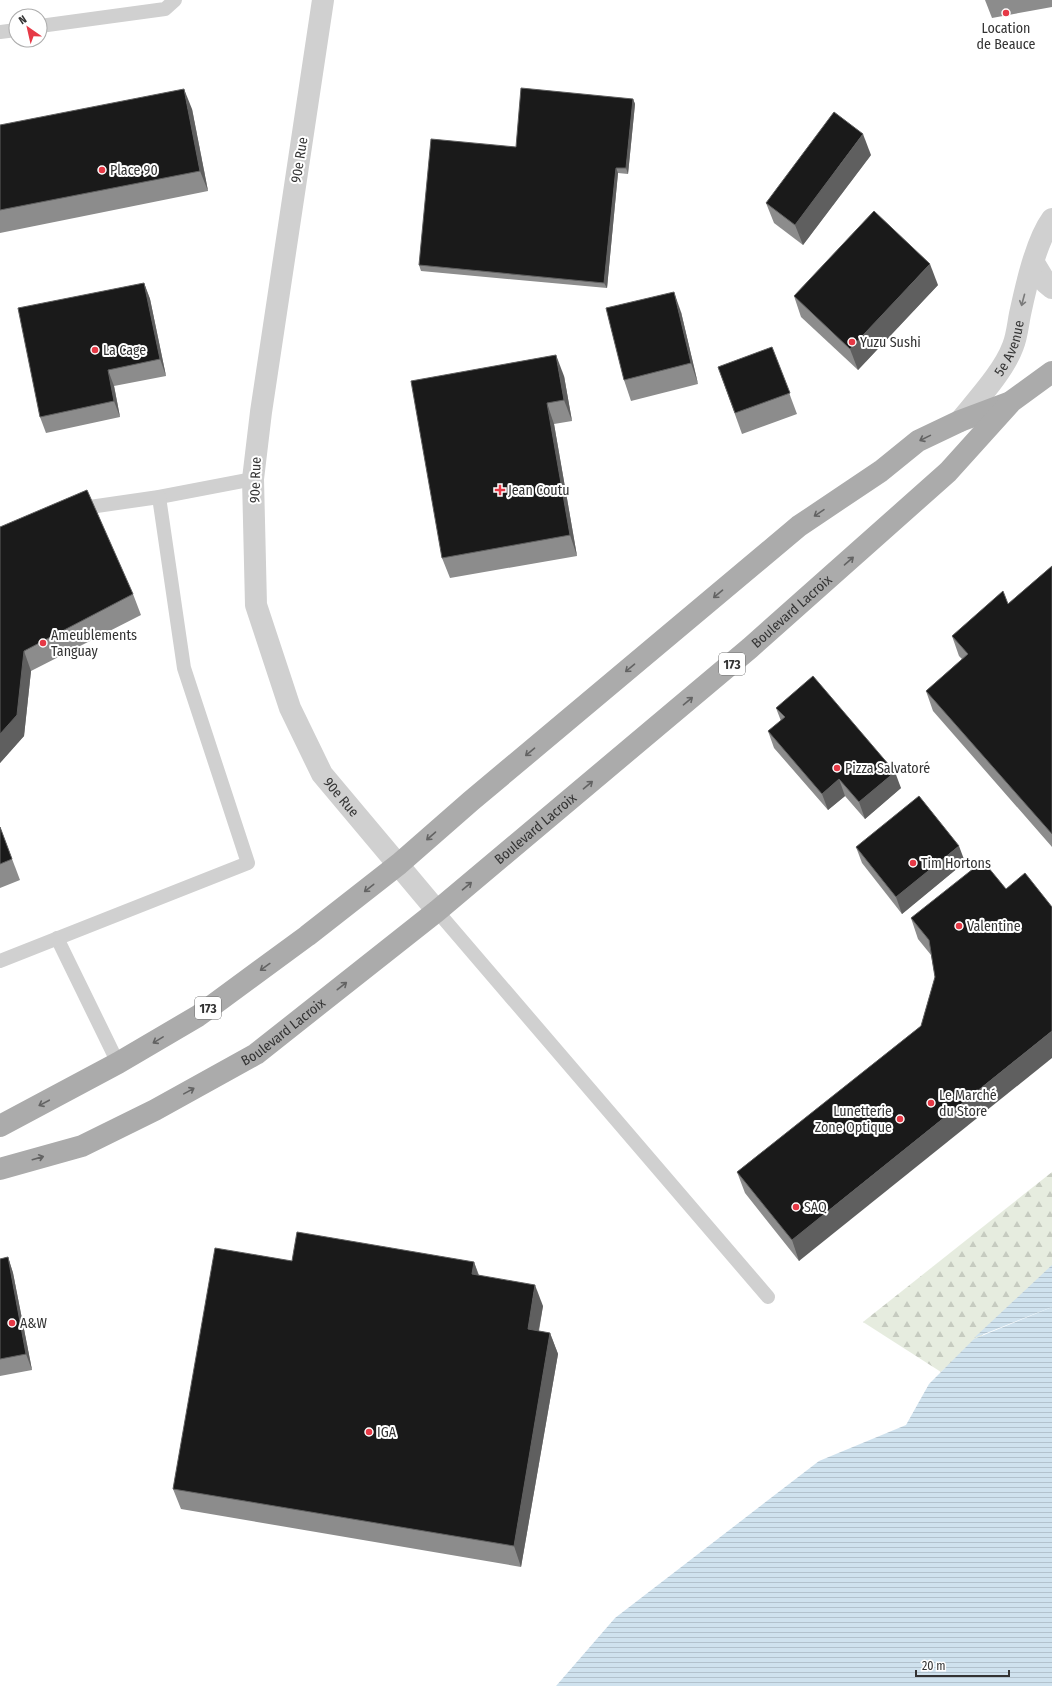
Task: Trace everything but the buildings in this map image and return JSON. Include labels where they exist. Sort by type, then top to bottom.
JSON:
[{"type":"main road","name":"Boulevard Lacroix","points":[[0,1169],[82,1146],[155,1110],[256,1054],[437,911],[750,648],[948,472],[1012,401],[1052,372]]},
{"type":"main road","name":"Boulevard Lacroix","points":[[0,1126],[118,1063],[198,1016],[307,936],[399,864],[470,801],[799,526],[881,471],[918,441],[960,421],[1012,401]]},
{"type":"street","name":"90e Rue","points":[[323,0],[260,412],[253,479],[256,605],[290,708],[322,774],[437,911]]},
{"type":"street","name":"5e Avenue","points":[[960,421],[996,376],[1013,346],[1022,304],[1034,263],[1041,241],[1052,219]]},
{"type":"street","points":[[1034,263],[1046,284],[1052,288]]},
{"type":"lane","points":[[48,25],[165,8],[175,0]]},
{"type":"lane","points":[[63,511],[159,497],[253,479]]},
{"type":"lane","points":[[0,961],[248,863],[184,668],[159,497]]},
{"type":"lane","points":[[437,911],[768,1297]]},
{"type":"lane","points":[[57,938],[118,1063]]},
{"type":"green space","points":[[1052,1172],[1052,1272],[941,1372],[863,1322]]},
{"type":"water","points":[[1052,1265],[1052,1307],[974,1338]]},
{"type":"water","points":[[1052,1307],[1052,1686],[556,1686],[615,1618],[819,1461],[906,1425],[929,1384],[974,1339]]},
{"type":"place","name":"Location de Beauce","points":[[1006,13]]},
{"type":"place","name":"Place 90","points":[[102,170]]},
{"type":"place","name":"Yuzu Sushi","points":[[852,342]]},
{"type":"place","name":"La Cage","points":[[95,350]]},
{"type":"place","name":"Jean Coutu","points":[[500,490]]},
{"type":"place","name":"Ameublements Tanguay","points":[[43,643]]},
{"type":"place","name":"Pizza Salvatoré","points":[[837,768]]},
{"type":"place","name":"Tim Hortons","points":[[913,863]]},
{"type":"place","name":"Valentine","points":[[959,926]]},
{"type":"place","name":"Le Marché du Store","points":[[931,1103]]},
{"type":"place","name":"Lunetterie Zone Optique","points":[[900,1119]]},
{"type":"place","name":"SAQ","points":[[796,1207]]},
{"type":"place","name":"A&W","points":[[12,1323]]},
{"type":"place","name":"IGA","points":[[369,1432]]}]
